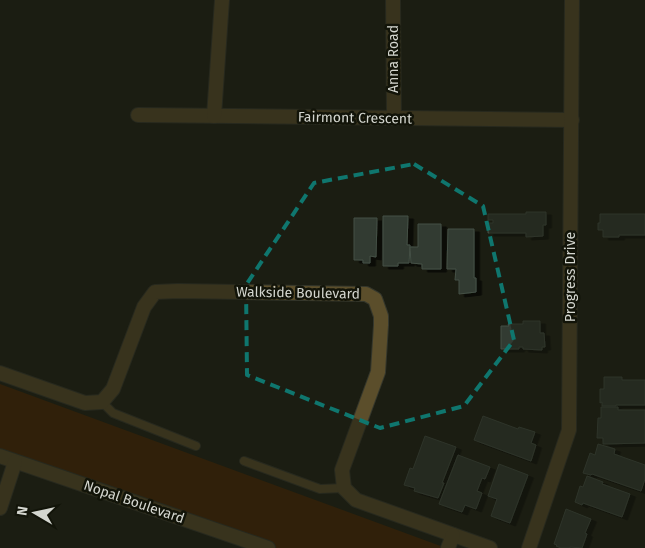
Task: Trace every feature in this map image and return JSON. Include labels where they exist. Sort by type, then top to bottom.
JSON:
[{"type":"street","points":[[214,116],[222,0]]},
{"type":"street","name":"Anna Road","points":[[393,0],[394,118]]},
{"type":"street","name":"Progress Drive","points":[[529,548],[569,430],[572,0]]},
{"type":"street","name":"Fairmont Crescent","points":[[138,115],[572,120]]},
{"type":"street","name":"Walkside Boulevard","points":[[102,402],[113,389],[144,307],[155,292],[366,294],[375,299],[381,316],[378,372],[342,470],[344,488]]},
{"type":"street","points":[[0,372],[85,403],[102,402]]},
{"type":"street","name":"Nopal Boulevard","points":[[0,456],[236,543],[268,548]]},
{"type":"street","points":[[0,508],[15,462]]},
{"type":"street","points":[[344,488],[356,500],[451,541],[490,548]]},
{"type":"lane","points":[[102,402],[113,413],[196,446]]},
{"type":"lane","points":[[244,461],[320,489],[344,488]]},
{"type":"highlighted area","points":[[414,164],[483,206],[514,340],[464,406],[380,428],[247,375],[246,285],[314,183]]},
{"type":"shaded area","points":[[0,384],[446,548],[268,548],[0,456]]},
{"type":"building","points":[[526,212],[546,212],[546,225],[543,225],[543,236],[526,237],[526,233],[488,233],[488,223],[493,223],[493,220],[488,220],[488,214],[526,214]]},
{"type":"building","points":[[600,214],[645,214],[645,235],[603,237],[603,230],[598,230]]},
{"type":"building","points":[[383,216],[408,216],[407,245],[410,245],[409,263],[398,263],[398,266],[383,266]]},
{"type":"building","points":[[354,218],[377,218],[376,257],[370,256],[370,263],[363,263],[363,260],[354,260]]},
{"type":"building","points":[[418,224],[441,224],[441,269],[422,269],[422,264],[411,263],[410,247],[418,247]]},
{"type":"building","points":[[448,229],[474,229],[474,278],[476,278],[476,292],[459,294],[459,280],[455,280],[456,269],[447,269]]},
{"type":"building","points":[[523,321],[540,321],[540,333],[544,333],[545,347],[542,347],[542,350],[523,349],[523,347],[519,347],[519,349],[501,349],[501,326],[523,324]]},
{"type":"building","points":[[604,377],[622,377],[622,380],[645,380],[645,405],[602,406],[602,402],[600,403],[600,389],[604,389]]},
{"type":"building","points":[[601,407],[618,407],[618,410],[645,410],[645,443],[603,444],[603,438],[597,438],[598,418],[601,418]]},
{"type":"building","points":[[483,416],[518,429],[519,427],[535,432],[531,443],[536,445],[531,461],[474,440]]},
{"type":"building","points":[[425,436],[456,447],[438,498],[414,491],[415,488],[404,485],[410,468],[413,469]]},
{"type":"building","points":[[598,444],[615,449],[614,454],[645,465],[645,479],[641,491],[592,474],[583,473],[590,453],[595,455]]},
{"type":"building","points":[[458,455],[490,467],[485,479],[482,478],[477,491],[482,493],[476,509],[465,505],[462,512],[439,504]]},
{"type":"building","points":[[499,464],[528,475],[510,523],[491,516],[497,499],[488,496]]},
{"type":"building","points":[[587,476],[603,482],[602,484],[630,494],[622,517],[575,502],[580,486],[583,487]]},
{"type":"building","points":[[566,509],[591,519],[585,533],[587,534],[582,548],[561,548],[554,544]]}]
